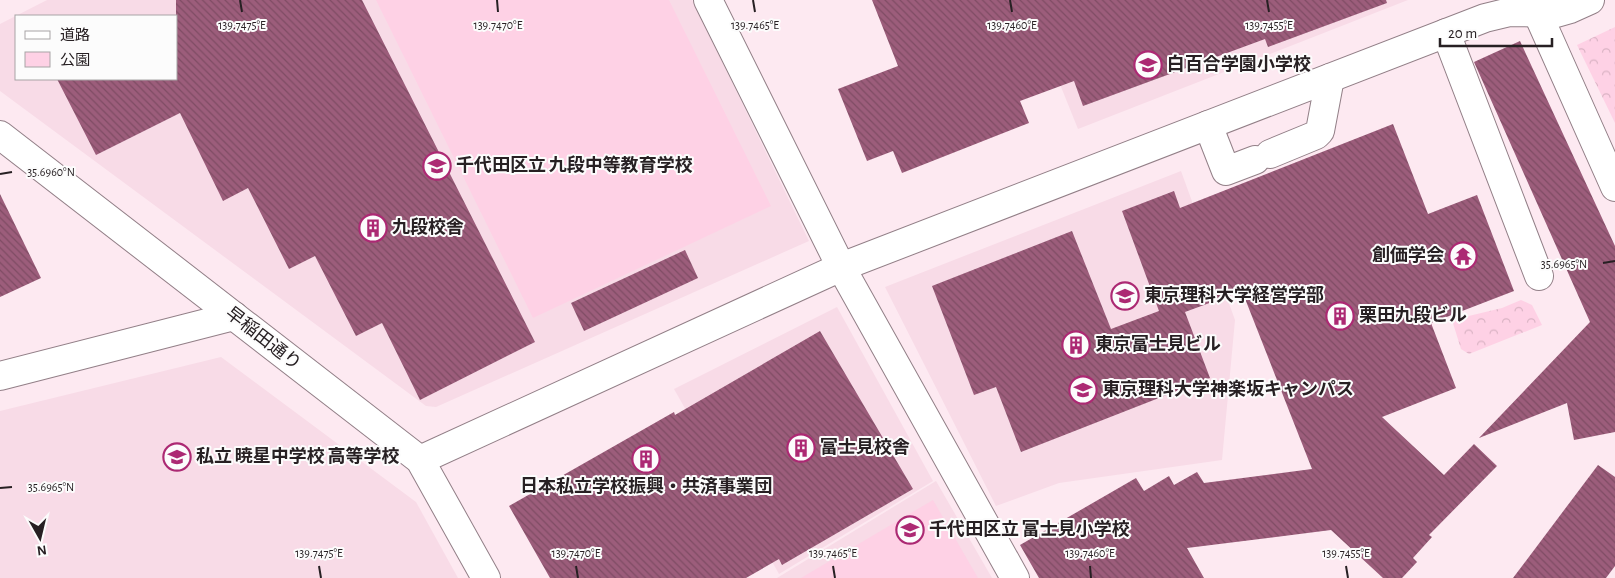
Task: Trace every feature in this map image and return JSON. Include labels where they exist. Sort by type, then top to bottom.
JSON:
[{"type":"street","points":[[708,0],[841,267],[1015,578]]},
{"type":"street","points":[[420,460],[841,267],[1485,18],[1510,12],[1556,13],[1590,0]]},
{"type":"street","points":[[1537,12],[1615,187]]},
{"type":"street","points":[[1446,33],[1539,276]]},
{"type":"street","points":[[1208,125],[1226,171],[1263,157],[1316,135],[1320,131],[1330,78]]},
{"type":"street","name":"早稲田通り","points":[[0,135],[420,460],[486,578]]},
{"type":"street","points":[[0,376],[234,316]]},
{"type":"shaded area","name":"千代田区立 九段中等教育学校","points":[[47,0],[692,0],[809,241],[436,407],[426,406],[0,91],[0,24],[15,16],[15,80],[178,80],[178,15],[18,15]]},
{"type":"shaded area","name":"白百合学園小学校","points":[[1026,0],[1408,0],[1078,129]]},
{"type":"shaded area","name":"東京理科大学神楽坂キャンパス","points":[[1181,171],[1235,320],[1222,460],[1059,483],[996,506],[885,287]]},
{"type":"shaded area","name":"富士見校舎","points":[[837,307],[933,481],[779,574],[674,389]]},
{"type":"shaded area","name":"私立 暁星中学校 高等学校","points":[[221,357],[416,502],[458,578],[0,578],[0,411]]},
{"type":"shaded area","name":"千代田区立 富士見小学校","points":[[936,481],[992,578],[777,578]]},
{"type":"green space","points":[[376,0],[669,0],[771,206],[533,318]]},
{"type":"green space","points":[[1615,27],[1615,123],[1577,45]]},
{"type":"green space","points":[[1521,300],[1532,305],[1542,325],[1469,354],[1461,349],[1452,320],[1502,308]]},
{"type":"green space","name":"千代田区立 富士見小学校","points":[[933,500],[978,578],[801,578]]},
{"type":"building","name":"九段校舎","points":[[176,0],[362,0],[535,342],[420,400],[382,323],[356,336],[315,256],[289,269],[248,188],[223,201],[180,113],[96,155],[58,80],[178,80],[178,15],[176,15]]},
{"type":"building","points":[[872,0],[1386,0],[1387,3],[1268,47],[1265,39],[1083,106],[1074,81],[1020,101],[1029,123],[902,173],[893,151],[867,161],[838,89],[898,66]]},
{"type":"building","points":[[1520,41],[1615,246],[1615,432],[1574,440],[1567,403],[1479,438],[1590,322],[1474,62]]},
{"type":"building","points":[[1393,124],[1428,214],[1477,195],[1514,291],[1431,323],[1456,388],[1382,417],[1444,475],[1474,444],[1497,466],[1429,535],[1432,537],[1413,558],[1417,562],[1402,578],[1383,578],[1331,530],[1187,548],[1204,578],[1039,578],[1020,545],[1136,478],[1144,491],[1169,476],[1174,485],[1197,472],[1204,483],[1312,469],[1242,291],[1185,312],[1210,378],[1021,452],[996,387],[974,395],[932,286],[1072,231],[1111,329],[1159,311],[1122,211],[1174,191],[1180,208]]},
{"type":"building","points":[[0,194],[41,278],[0,297]]},
{"type":"building","points":[[685,250],[698,278],[584,331],[571,303]]},
{"type":"building","points":[[820,331],[913,489],[782,565],[779,559],[746,578],[550,578],[509,506],[674,412],[675,415]]},
{"type":"building","points":[[1598,465],[1615,477],[1615,566],[1606,578],[1513,578]]},
{"type":"place","name":"白百合学園小学校","points":[[1148,65]]},
{"type":"place","name":"千代田区立 九段中等教育学校","points":[[437,166]]},
{"type":"place","name":"九段校舎","points":[[373,228]]},
{"type":"place","name":"創価学会","points":[[1463,256]]},
{"type":"place","name":"東京理科大学経営学部","points":[[1125,296]]},
{"type":"place","name":"栗田九段ビル","points":[[1340,316]]},
{"type":"place","name":"東京富士見ビル","points":[[1076,345]]},
{"type":"place","name":"東京理科大学神楽坂キャンパス","points":[[1083,390]]},
{"type":"place","name":"富士見校舎","points":[[801,448]]},
{"type":"place","name":"私立 暁星中学校 高等学校","points":[[177,457]]},
{"type":"place","name":"日本私立学校振興・共済事業団","points":[[646,459]]},
{"type":"place","name":"千代田区立 富士見小学校","points":[[910,530]]}]
